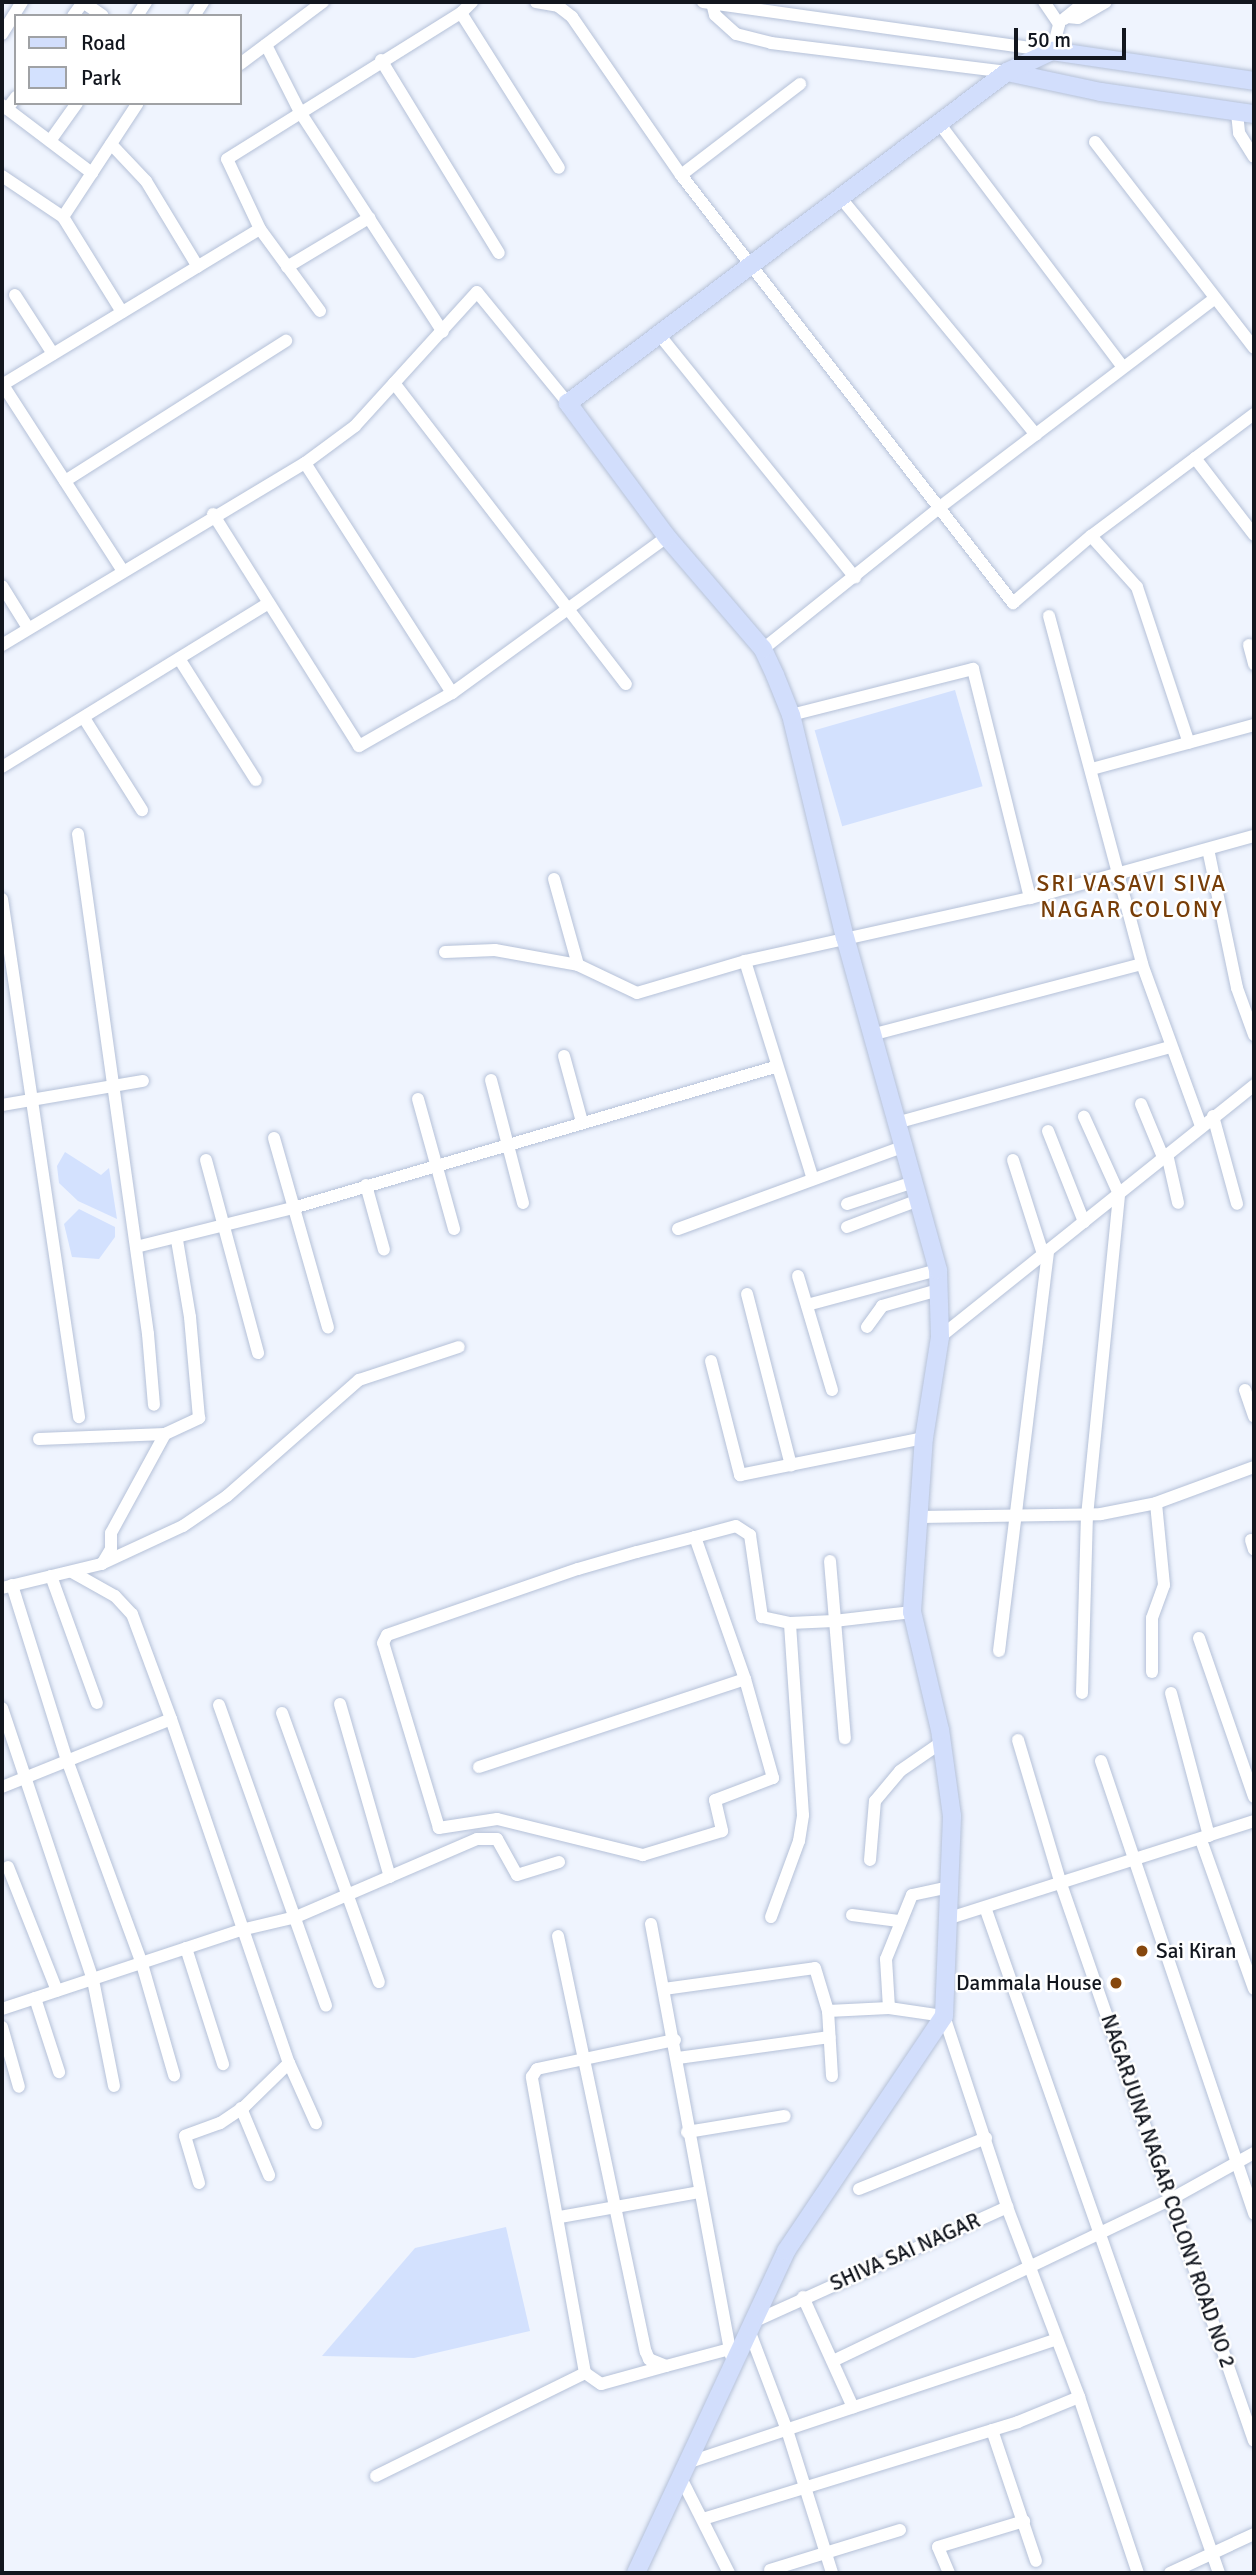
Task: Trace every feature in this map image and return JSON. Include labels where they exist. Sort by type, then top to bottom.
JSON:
[{"type":"street","points":[[83,2],[100,14]]},
{"type":"street","points":[[242,63],[323,2]]},
{"type":"street","points":[[320,311],[260,229],[227,159],[381,60],[461,13],[472,2]]},
{"type":"street","points":[[536,2],[558,6],[572,17],[681,175],[1013,603],[1091,536],[1254,414]]},
{"type":"street","points":[[707,2],[1254,81]]},
{"type":"street","points":[[707,2],[715,15],[736,34],[771,43],[1007,72],[1242,121],[1254,157]]},
{"type":"street","points":[[1044,2],[1062,19],[1078,18],[1107,2]]},
{"type":"street","points":[[568,403],[661,337],[840,197],[1007,72],[1052,51],[1062,19],[1085,2]]},
{"type":"street","points":[[461,13],[559,168]]},
{"type":"street","points":[[2,34],[14,15]]},
{"type":"street","points":[[266,45],[300,112],[443,332]]},
{"type":"street","points":[[381,60],[499,253]]},
{"type":"street","points":[[681,175],[800,84]]},
{"type":"street","points":[[50,141],[75,105]]},
{"type":"street","points":[[63,217],[137,105]]},
{"type":"street","points":[[4,107],[92,173]]},
{"type":"street","points":[[939,123],[1122,366]]},
{"type":"street","points":[[1095,142],[1254,348]]},
{"type":"street","points":[[111,144],[146,180],[198,267]]},
{"type":"street","points":[[2,176],[63,217],[122,312]]},
{"type":"street","points":[[840,197],[1036,435]]},
{"type":"street","points":[[288,267],[369,218]]},
{"type":"street","points":[[123,571],[2,385],[260,229]]},
{"type":"street","points":[[2,645],[214,514],[305,463],[355,426],[477,292],[568,403],[667,537],[762,649],[791,715],[845,938],[938,1270],[940,1337],[924,1438],[912,1612],[941,1736],[952,1816],[944,2016],[1007,2207],[1055,2340],[1079,2397],[1138,2573]]},
{"type":"street","points":[[15,295],[53,354]]},
{"type":"street","points":[[762,649],[940,507],[1122,366],[1215,298]]},
{"type":"street","points":[[661,337],[855,577]]},
{"type":"street","points":[[65,481],[286,341]]},
{"type":"street","points":[[394,383],[626,684]]},
{"type":"street","points":[[1195,458],[1254,535]]},
{"type":"street","points":[[305,463],[452,693]]},
{"type":"street","points":[[214,514],[267,604],[359,746],[452,693],[568,606],[667,537]]},
{"type":"street","points":[[1091,536],[1137,587],[1189,743]]},
{"type":"street","points":[[2,586],[28,628]]},
{"type":"street","points":[[2,767],[180,660],[267,604]]},
{"type":"street","points":[[1049,616],[1120,873],[1142,964],[1201,1126]]},
{"type":"street","points":[[1249,645],[1254,664]]},
{"type":"street","points":[[180,660],[256,780]]},
{"type":"street","points":[[791,715],[973,669],[1030,898]]},
{"type":"street","points":[[84,718],[142,810]]},
{"type":"street","points":[[1092,769],[1254,725]]},
{"type":"street","points":[[78,834],[136,1247],[154,1405]]},
{"type":"street","points":[[444,951],[495,950],[578,965],[637,993],[745,961],[1030,898],[1254,836]]},
{"type":"street","points":[[1208,849],[1237,988],[1254,1035]]},
{"type":"street","points":[[554,879],[578,965]]},
{"type":"street","points":[[2,899],[29,1100],[79,1417]]},
{"type":"street","points":[[745,961],[775,1067],[813,1179]]},
{"type":"street","points":[[871,1035],[1142,964]]},
{"type":"street","points":[[896,1123],[1170,1047]]},
{"type":"street","points":[[564,1056],[582,1122]]},
{"type":"street","points":[[136,1247],[177,1240],[293,1208],[436,1163],[775,1067]]},
{"type":"street","points":[[491,1080],[523,1203]]},
{"type":"street","points":[[2,1105],[144,1081]]},
{"type":"street","points":[[940,1337],[1254,1085]]},
{"type":"street","points":[[418,1099],[454,1229]]},
{"type":"street","points":[[1141,1104],[1165,1156],[1178,1203]]},
{"type":"street","points":[[1213,1116],[1237,1204]]},
{"type":"street","points":[[1082,1693],[1087,1516],[1118,1194],[1084,1117]]},
{"type":"street","points":[[1048,1131],[1084,1222]]},
{"type":"street","points":[[274,1138],[328,1327]]},
{"type":"street","points":[[678,1228],[905,1146]]},
{"type":"street","points":[[206,1160],[221,1228],[258,1353]]},
{"type":"street","points":[[999,1651],[1013,1514],[1046,1252],[1013,1160]]},
{"type":"street","points":[[847,1204],[914,1182]]},
{"type":"street","points":[[366,1185],[384,1250]]},
{"type":"street","points":[[847,1227],[919,1200]]},
{"type":"street","points":[[39,1439],[165,1434],[194,1423],[200,1406],[177,1240]]},
{"type":"street","points":[[807,1305],[938,1270]]},
{"type":"street","points":[[798,1276],[832,1390]]},
{"type":"street","points":[[867,1327],[888,1303],[938,1290]]},
{"type":"street","points":[[747,1294],[791,1465]]},
{"type":"street","points":[[174,2075],[142,1964],[7,1587],[101,1564],[183,1526],[227,1496],[359,1380],[458,1348]]},
{"type":"street","points":[[711,1361],[740,1475],[924,1438]]},
{"type":"street","points":[[1245,1390],[1254,1416]]},
{"type":"street","points":[[101,1564],[111,1549],[111,1533],[165,1434]]},
{"type":"street","points":[[920,1517],[1013,1514],[1087,1516],[1156,1503],[1254,1467]]},
{"type":"street","points":[[1152,1672],[1152,1618],[1164,1585],[1156,1503]]},
{"type":"street","points":[[695,1537],[745,1679],[773,1778],[715,1800],[722,1831],[643,1856],[497,1819],[445,1828],[436,1825],[384,1638],[578,1569],[695,1537],[736,1527],[747,1530],[762,1617],[790,1623],[912,1612]]},
{"type":"street","points":[[830,1561],[845,1738]]},
{"type":"street","points":[[72,1572],[115,1596],[132,1614],[171,1719],[274,2027],[316,2123]]},
{"type":"street","points":[[51,1576],[97,1703]]},
{"type":"street","points":[[771,1917],[799,1841],[803,1815],[790,1623]]},
{"type":"street","points":[[1199,1638],[1254,1797]]},
{"type":"street","points":[[479,1767],[745,1679]]},
{"type":"street","points":[[1171,1693],[1205,1838],[1254,1989]]},
{"type":"street","points":[[340,1704],[390,1877]]},
{"type":"street","points":[[219,1705],[327,2005]]},
{"type":"street","points":[[2,1708],[93,1980],[114,2086]]},
{"type":"street","points":[[282,1713],[379,1982]]},
{"type":"street","points":[[2,1787],[171,1719]]},
{"type":"street","points":[[870,1860],[876,1801],[900,1771],[941,1736]]},
{"type":"street","name":"NAGARJUNA NAGAR COLONY ROAD NO 2","points":[[1018,1740],[1061,1884],[1254,2441]]},
{"type":"street","points":[[1101,1761],[1131,1861],[1234,2163],[1254,2214]]},
{"type":"street","points":[[950,1918],[986,1910],[1254,1821]]},
{"type":"street","points":[[2,2009],[242,1930],[296,1917],[487,1837],[497,1839],[517,1875],[559,1862]]},
{"type":"street","points":[[8,1867],[57,1991]]},
{"type":"street","points":[[889,2008],[886,1959],[899,1921],[918,1891],[951,1886]]},
{"type":"street","points":[[986,1910],[1219,2573]]},
{"type":"street","points":[[852,1915],[899,1921]]},
{"type":"street","points":[[651,1924],[675,2040],[687,2132],[734,2370]]},
{"type":"street","points":[[558,1936],[646,2351],[649,2359],[666,2366]]},
{"type":"street","points":[[186,1948],[223,2064]]},
{"type":"street","points":[[664,1989],[810,1967],[818,1972],[828,2011],[832,2076]]},
{"type":"street","points":[[35,1998],[59,2072]]},
{"type":"street","points":[[828,2011],[889,2008],[944,2016]]},
{"type":"street","points":[[636,2573],[734,2370],[786,2251],[944,2016]]},
{"type":"street","points":[[2,2027],[19,2087]]},
{"type":"street","points":[[678,2058],[830,2036]]},
{"type":"street","points":[[675,2040],[583,2058],[532,2072],[560,2217],[585,2373],[601,2384],[730,2349]]},
{"type":"street","points":[[199,2183],[185,2137],[241,2108],[289,2061]]},
{"type":"street","points":[[241,2108],[269,2175]]},
{"type":"street","points":[[687,2132],[786,2116]]},
{"type":"street","points":[[859,2189],[986,2138]]},
{"type":"street","points":[[835,2360],[1171,2199],[1254,2153]]},
{"type":"street","points":[[560,2217],[618,2210],[699,2192]]},
{"type":"street","name":"SHIVA SAI NAGAR","points":[[752,2326],[803,2297],[1007,2207]]},
{"type":"street","name":"SHIVA SAI NAGAR","points":[[803,2297],[835,2360],[853,2407]]},
{"type":"street","points":[[752,2326],[832,2573]]},
{"type":"street","points":[[690,2462],[1055,2340]]},
{"type":"street","points":[[376,2476],[585,2373]]},
{"type":"street","points":[[703,2519],[992,2430],[1079,2397]]},
{"type":"street","points":[[992,2430],[1036,2561]]},
{"type":"street","points":[[682,2480],[729,2573]]},
{"type":"street","points":[[949,2573],[938,2547],[1024,2521]]},
{"type":"street","points":[[770,2570],[900,2530]]},
{"type":"street","points":[[1170,2573],[1254,2534]]},
{"type":"green space","points":[[955,690],[983,786],[842,826],[815,730]]},
{"type":"green space","points":[[65,1152],[101,1175],[109,1168],[117,1219],[78,1201],[59,1183],[57,1166]]},
{"type":"green space","points":[[79,1209],[115,1227],[115,1237],[99,1259],[72,1257],[64,1224]]},
{"type":"green space","points":[[506,2227],[530,2331],[414,2358],[322,2356],[415,2248]]},
{"type":"place","name":"Sai Kiran","points":[[1142,1951]]},
{"type":"place","name":"Dammala House","points":[[1116,1983]]},
{"type":"district","name":"SRI VASAVI SIVA NAGAR COLONY","points":[[1132,897]]}]
